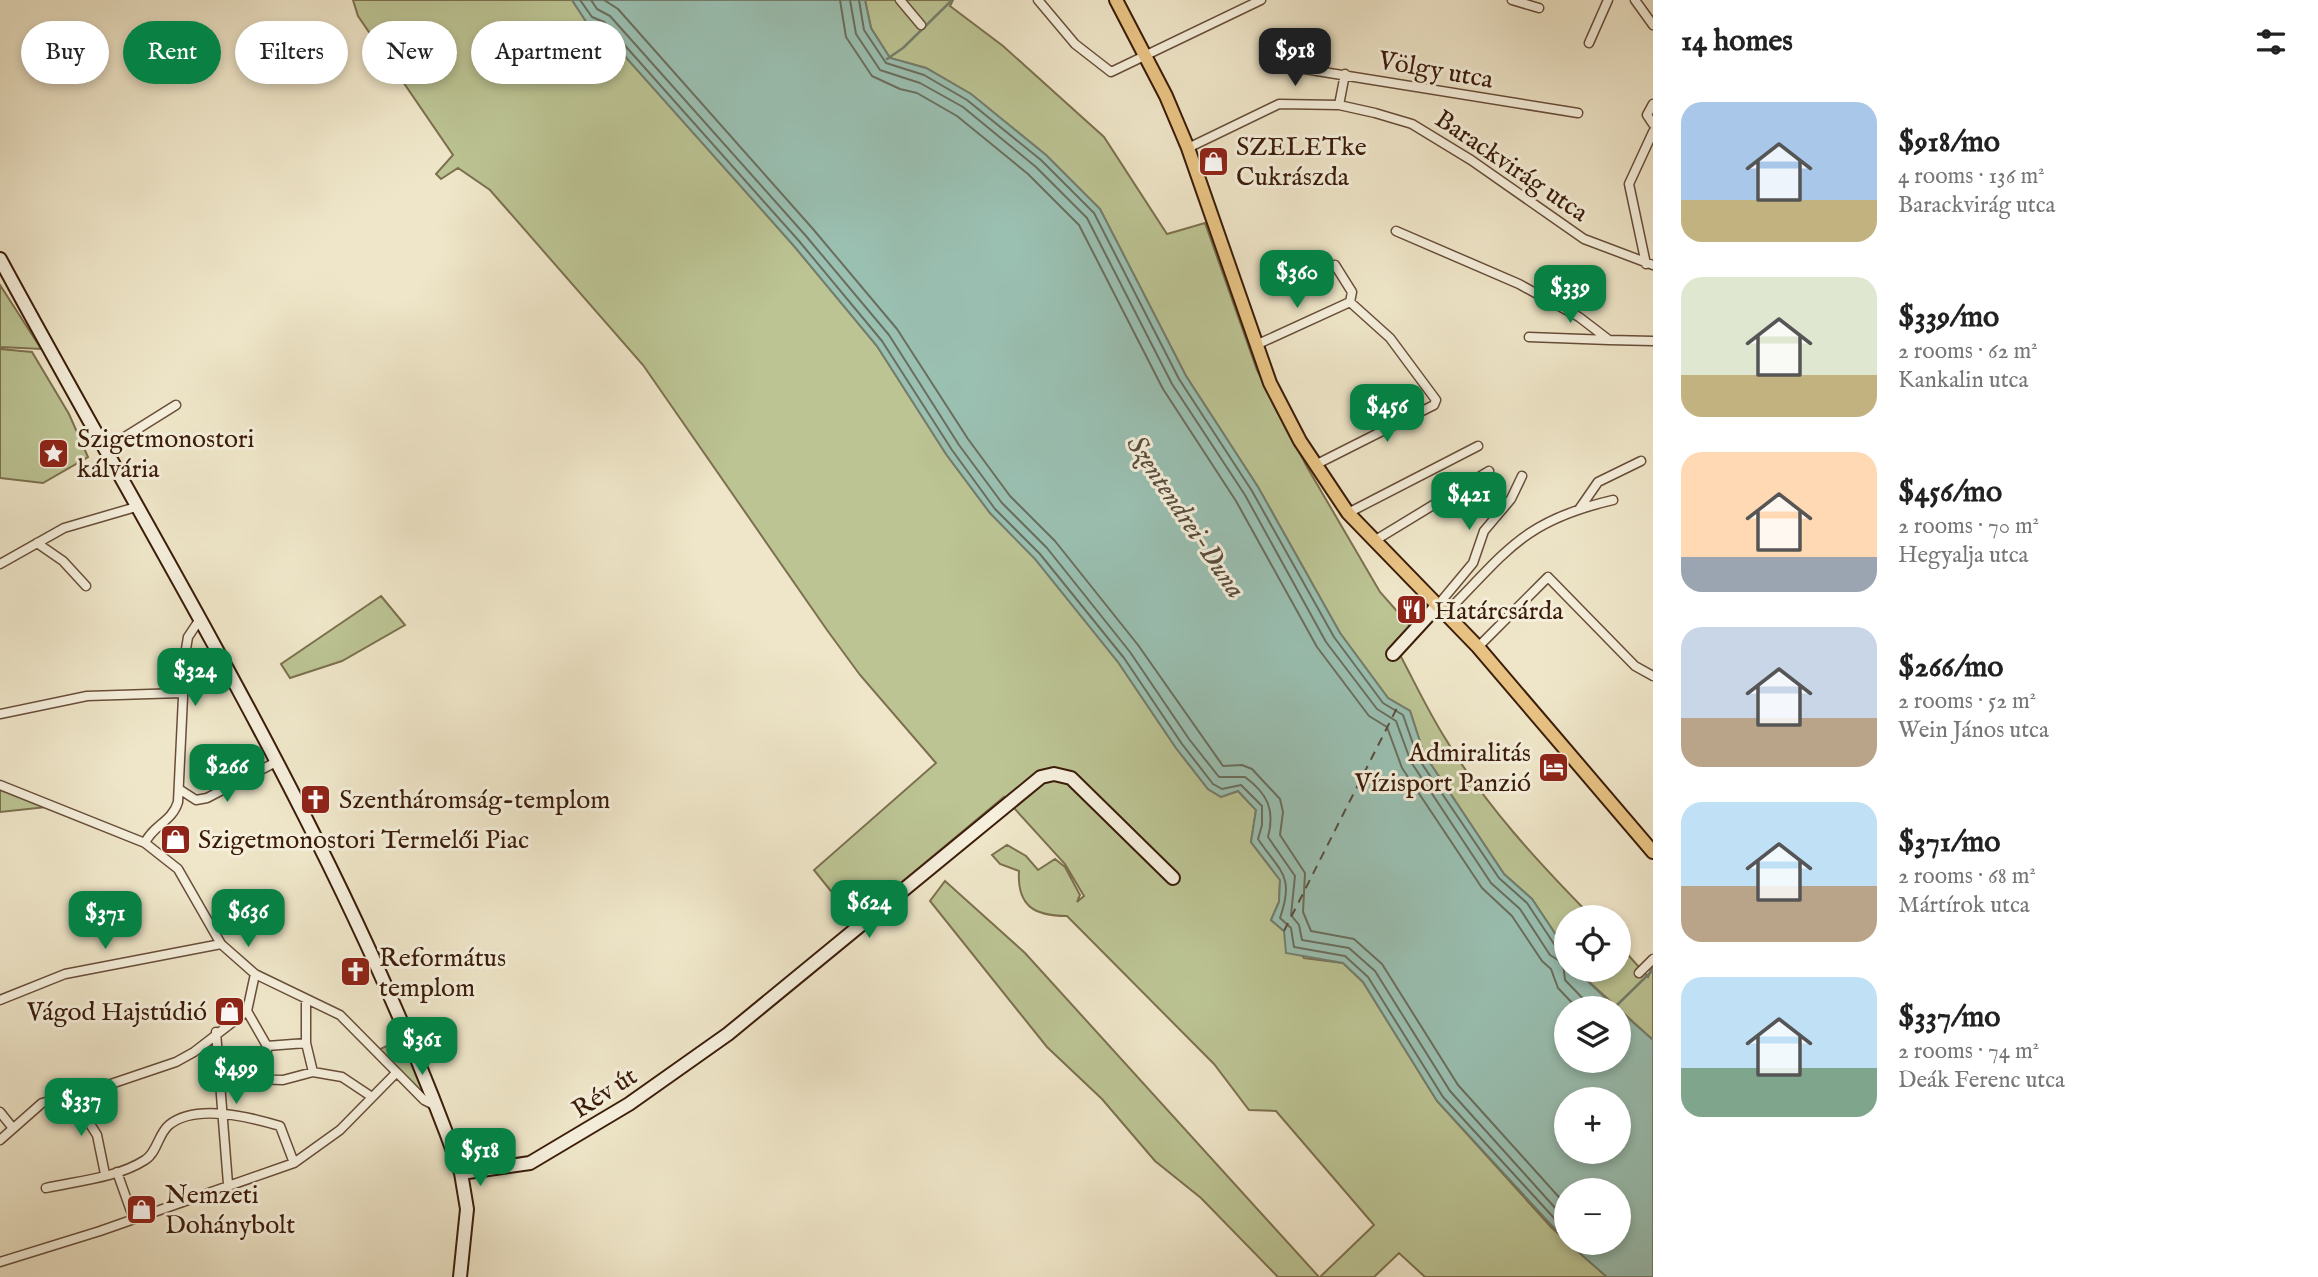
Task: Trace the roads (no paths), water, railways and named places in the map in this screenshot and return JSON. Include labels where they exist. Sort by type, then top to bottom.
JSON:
[{"type":"main road","points":[[1116,0],[1145,54],[1188,148],[1256,345],[1284,412],[1315,465],[1348,513],[1478,647],[1653,852]]},
{"type":"main road","points":[[0,259],[276,762],[370,947],[461,1173],[467,1209],[460,1277]]},
{"type":"main road","points":[[1393,654],[1442,609]]},
{"type":"main road","name":"Rév út","points":[[461,1173],[530,1163],[552,1152],[723,1038],[1041,777],[1054,774],[1071,778],[1173,878]]},
{"type":"street","points":[[900,0],[921,25]]},
{"type":"street","points":[[1038,0],[1075,44],[1105,69],[1114,71],[1261,0]]},
{"type":"street","points":[[1511,0],[1539,8]]},
{"type":"street","points":[[1589,43],[1608,0]]},
{"type":"street","points":[[1635,0],[1653,25]]},
{"type":"street","name":"Völgy utca","points":[[1286,66],[1578,113]]},
{"type":"street","points":[[1339,105],[1345,74]]},
{"type":"street","points":[[1653,103],[1647,115],[1653,124]]},
{"type":"street","name":"Barackvirág utca","points":[[1188,148],[1279,104],[1339,105],[1412,124],[1471,160],[1584,239],[1650,265]]},
{"type":"street","points":[[1650,265],[1629,184],[1653,132]]},
{"type":"street","points":[[1396,231],[1519,284],[1579,317],[1609,340]]},
{"type":"street","points":[[1335,265],[1352,292],[1350,302]]},
{"type":"street","points":[[1256,345],[1350,302]]},
{"type":"street","points":[[1315,465],[1434,405],[1436,400],[1390,338],[1350,302]]},
{"type":"street","points":[[1529,337],[1653,341]]},
{"type":"street","points":[[104,450],[176,405]]},
{"type":"street","points":[[1348,513],[1478,446]]},
{"type":"street","points":[[1580,508],[1598,482],[1641,461]]},
{"type":"street","points":[[1374,541],[1489,471]]},
{"type":"street","points":[[1442,609],[1473,563],[1484,531],[1511,499],[1522,476]]},
{"type":"street","points":[[1442,609],[1512,543],[1548,520],[1613,500]]},
{"type":"street","points":[[0,564],[64,528],[135,507]]},
{"type":"street","points":[[37,543],[63,561],[86,586]]},
{"type":"street","points":[[1478,647],[1548,577],[1628,659],[1653,676]]},
{"type":"street","points":[[145,843],[148,836],[175,812],[179,789],[181,693],[188,637],[198,622]]},
{"type":"street","points":[[0,714],[87,696],[181,693]]},
{"type":"street","points":[[179,789],[196,800],[207,798],[276,762]]},
{"type":"street","points":[[0,785],[145,843],[178,869],[221,944],[255,974],[340,1015],[396,1073],[432,1104]]},
{"type":"street","points":[[0,1000],[65,974],[221,944]]},
{"type":"street","points":[[1639,973],[1653,960]]},
{"type":"street","points":[[255,974],[247,1011],[267,1046],[266,1079]]},
{"type":"street","points":[[306,999],[306,1043],[313,1072]]},
{"type":"street","points":[[0,1140],[42,1103],[176,1062],[194,1052],[216,1032],[247,1011]]},
{"type":"street","points":[[216,1032],[222,1078],[221,1114],[228,1184]]},
{"type":"street","points":[[267,1046],[306,1043]]},
{"type":"street","points":[[222,1078],[284,1080],[313,1072],[342,1077],[372,1097]]},
{"type":"street","points":[[0,1262],[100,1231],[133,1217],[294,1163],[340,1130],[396,1073]]},
{"type":"street","points":[[72,1096],[97,1135],[105,1174]]},
{"type":"street","points":[[0,1112],[12,1128]]},
{"type":"street","points":[[46,1188],[117,1172],[147,1160],[169,1125],[192,1116],[247,1116],[279,1126],[294,1163]]},
{"type":"street","points":[[117,1172],[133,1217]]},
{"type":"water","name":"Szentendrei-Duna","points":[[572,0],[865,0],[871,28],[890,58],[926,68],[971,94],[1046,155],[1100,209],[1186,376],[1258,487],[1340,633],[1388,698],[1410,711],[1424,754],[1504,874],[1532,899],[1554,932],[1554,982],[1589,982],[1603,996],[1554,996],[1554,1073],[1631,1073],[1631,1021],[1653,1040],[1653,1277],[1607,1277],[1582,1255],[1631,1255],[1631,1178],[1554,1178],[1554,1228],[1437,1101],[1363,982],[1343,963],[1286,953],[1284,931],[1271,920],[1279,902],[1280,880],[1251,842],[1256,810],[1238,791],[1221,797],[1208,789],[1176,748],[1118,662],[1035,559],[990,513],[946,454],[877,346],[794,246],[626,57],[626,21],[586,21]]},
{"type":"waterway","points":[[887,59],[903,48],[952,0]]},
{"type":"waterway","points":[[1626,996],[1653,970]]},
{"type":"place","name":"SZELETke Cukrászda","points":[[1213,161]]},
{"type":"place","name":"Szigetmonostori kálvária","points":[[54,453]]},
{"type":"place","name":"Határcsárda","points":[[1411,610]]},
{"type":"place","name":"Admiralitás Vízisport Panzió","points":[[1554,767]]},
{"type":"place","name":"Szentháromság-templom","points":[[316,799]]},
{"type":"place","name":"Szigetmonostori Termelői Piac","points":[[175,839]]},
{"type":"place","name":"Református templom","points":[[356,972]]},
{"type":"place","name":"Vágod Hajstúdió","points":[[230,1011]]},
{"type":"place","name":"Nemzeti Dohánybolt","points":[[142,1209]]}]
